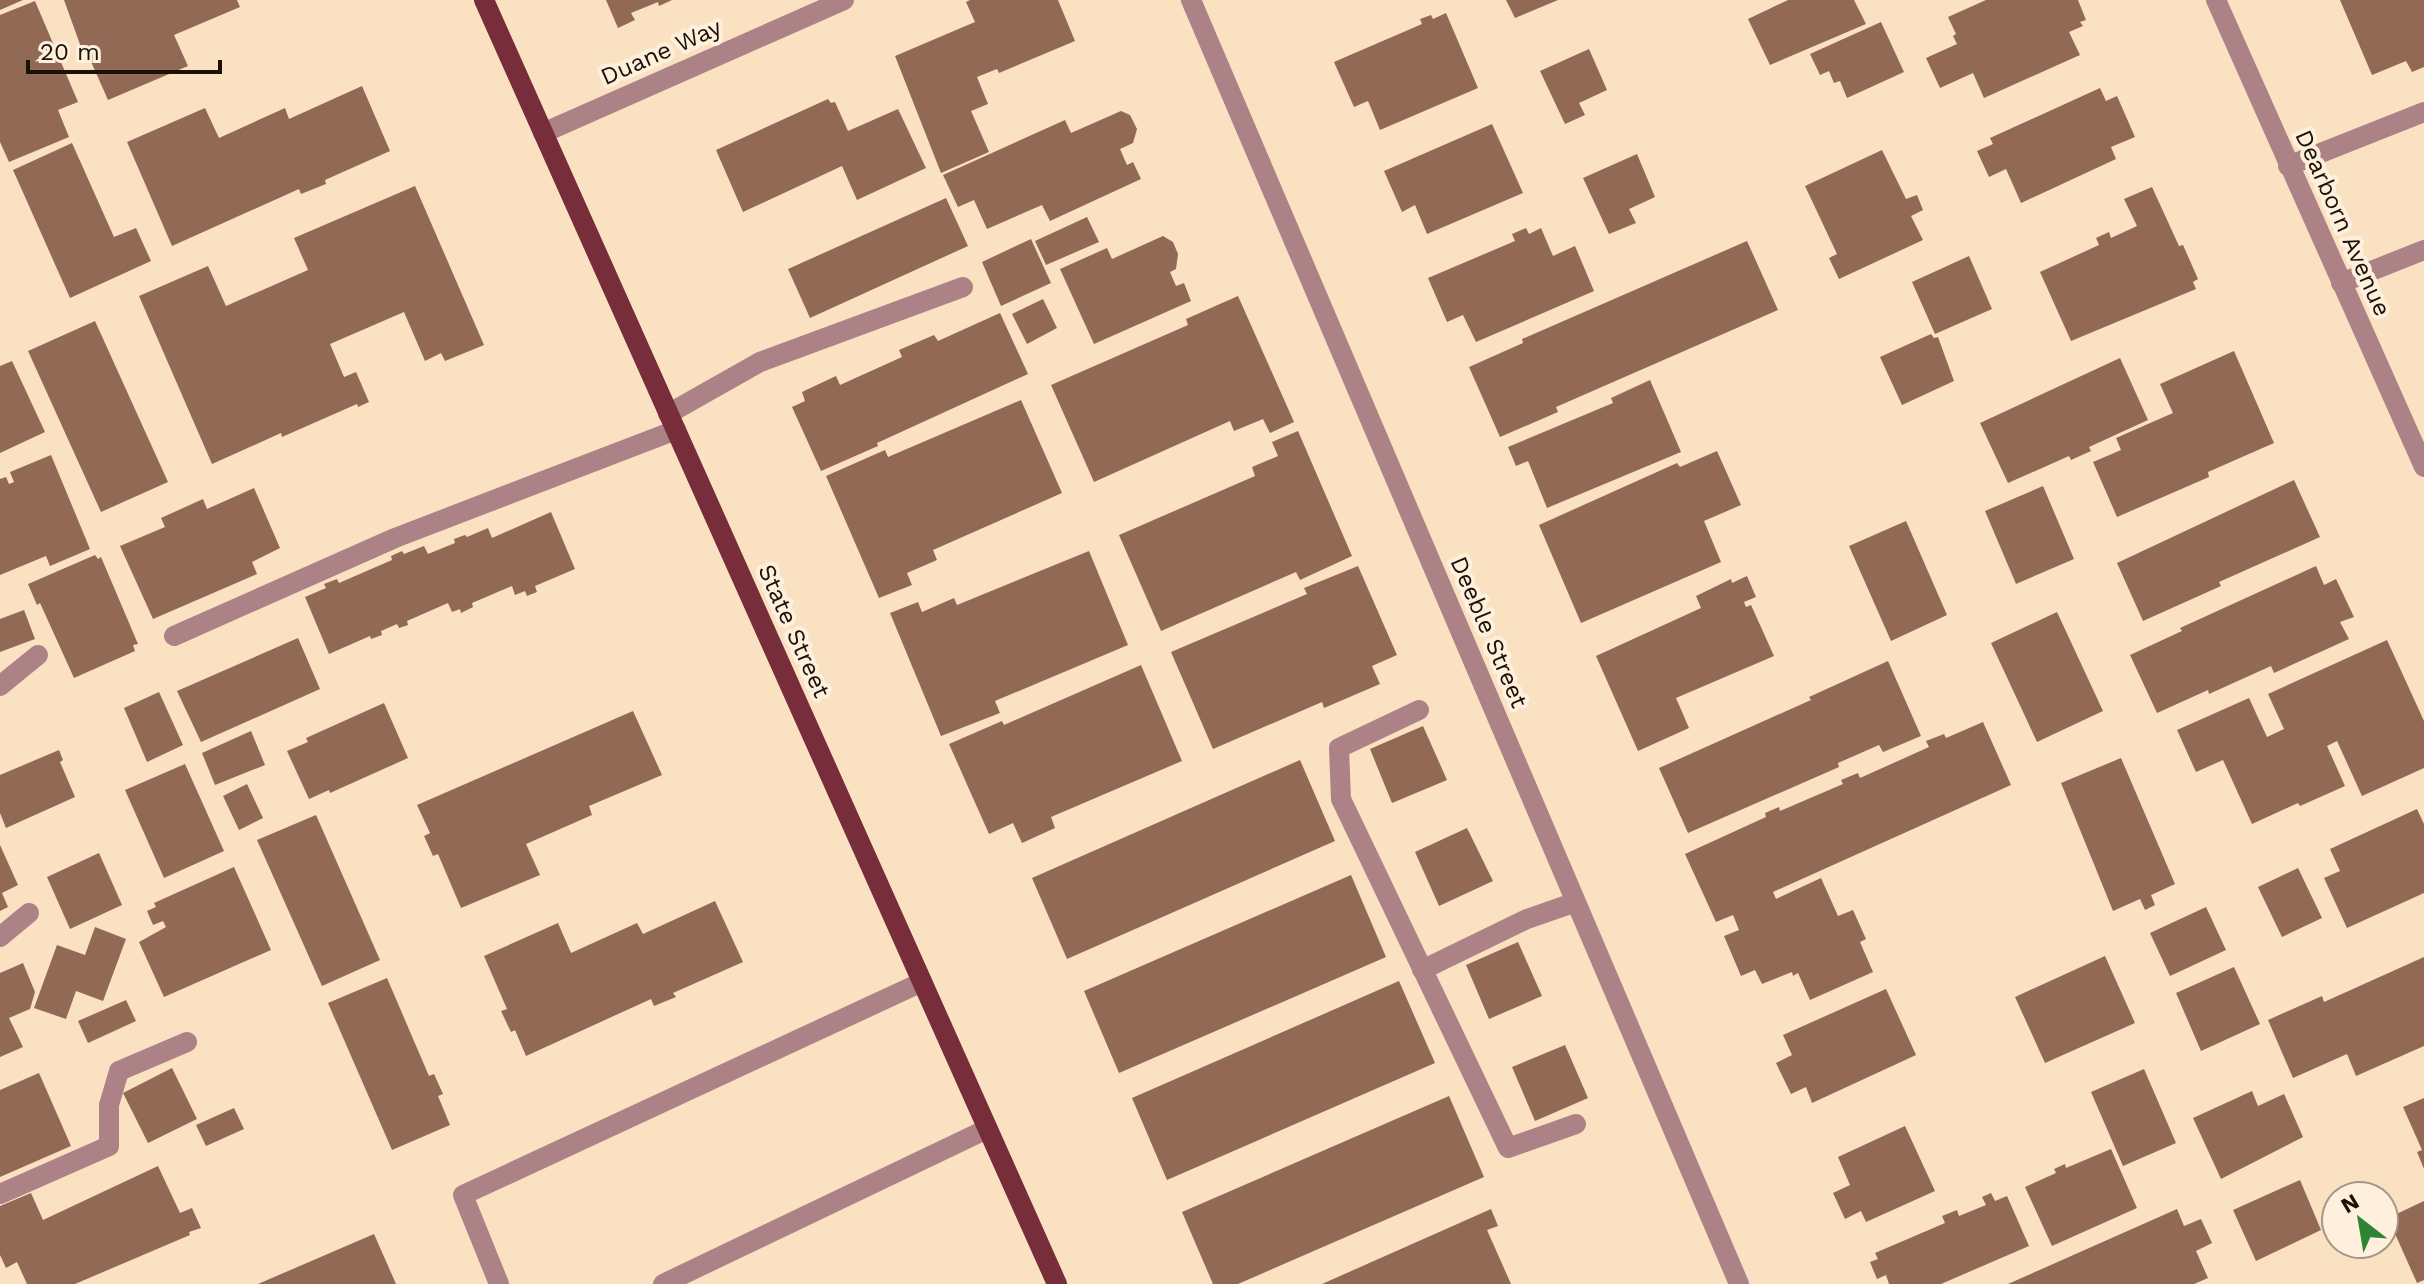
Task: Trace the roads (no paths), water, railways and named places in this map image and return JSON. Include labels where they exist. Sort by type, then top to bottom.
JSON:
[{"type":"main road","name":"State Street","points":[[484,0],[1057,1284]]},
{"type":"street","name":"Duane Way","points":[[543,133],[844,0]]},
{"type":"street","name":"Deeble Street","points":[[1191,0],[1739,1284]]},
{"type":"street","name":"Dearborn Avenue","points":[[2216,0],[2424,467]]},
{"type":"street","points":[[2288,166],[2424,112]]},
{"type":"street","points":[[2341,283],[2424,250]]},
{"type":"street","points":[[174,636],[395,538],[672,422],[760,362],[963,287]]},
{"type":"street","points":[[0,686],[38,655]]},
{"type":"street","points":[[1419,710],[1339,748],[1341,799],[1508,1148],[1576,1124]]},
{"type":"street","points":[[1422,970],[1527,919],[1576,902]]},
{"type":"street","points":[[0,937],[29,913]]},
{"type":"street","points":[[499,1284],[463,1195],[922,982]]},
{"type":"street","points":[[0,1194],[109,1146],[109,1105],[119,1071],[187,1042]]},
{"type":"street","points":[[663,1284],[987,1129]]}]
